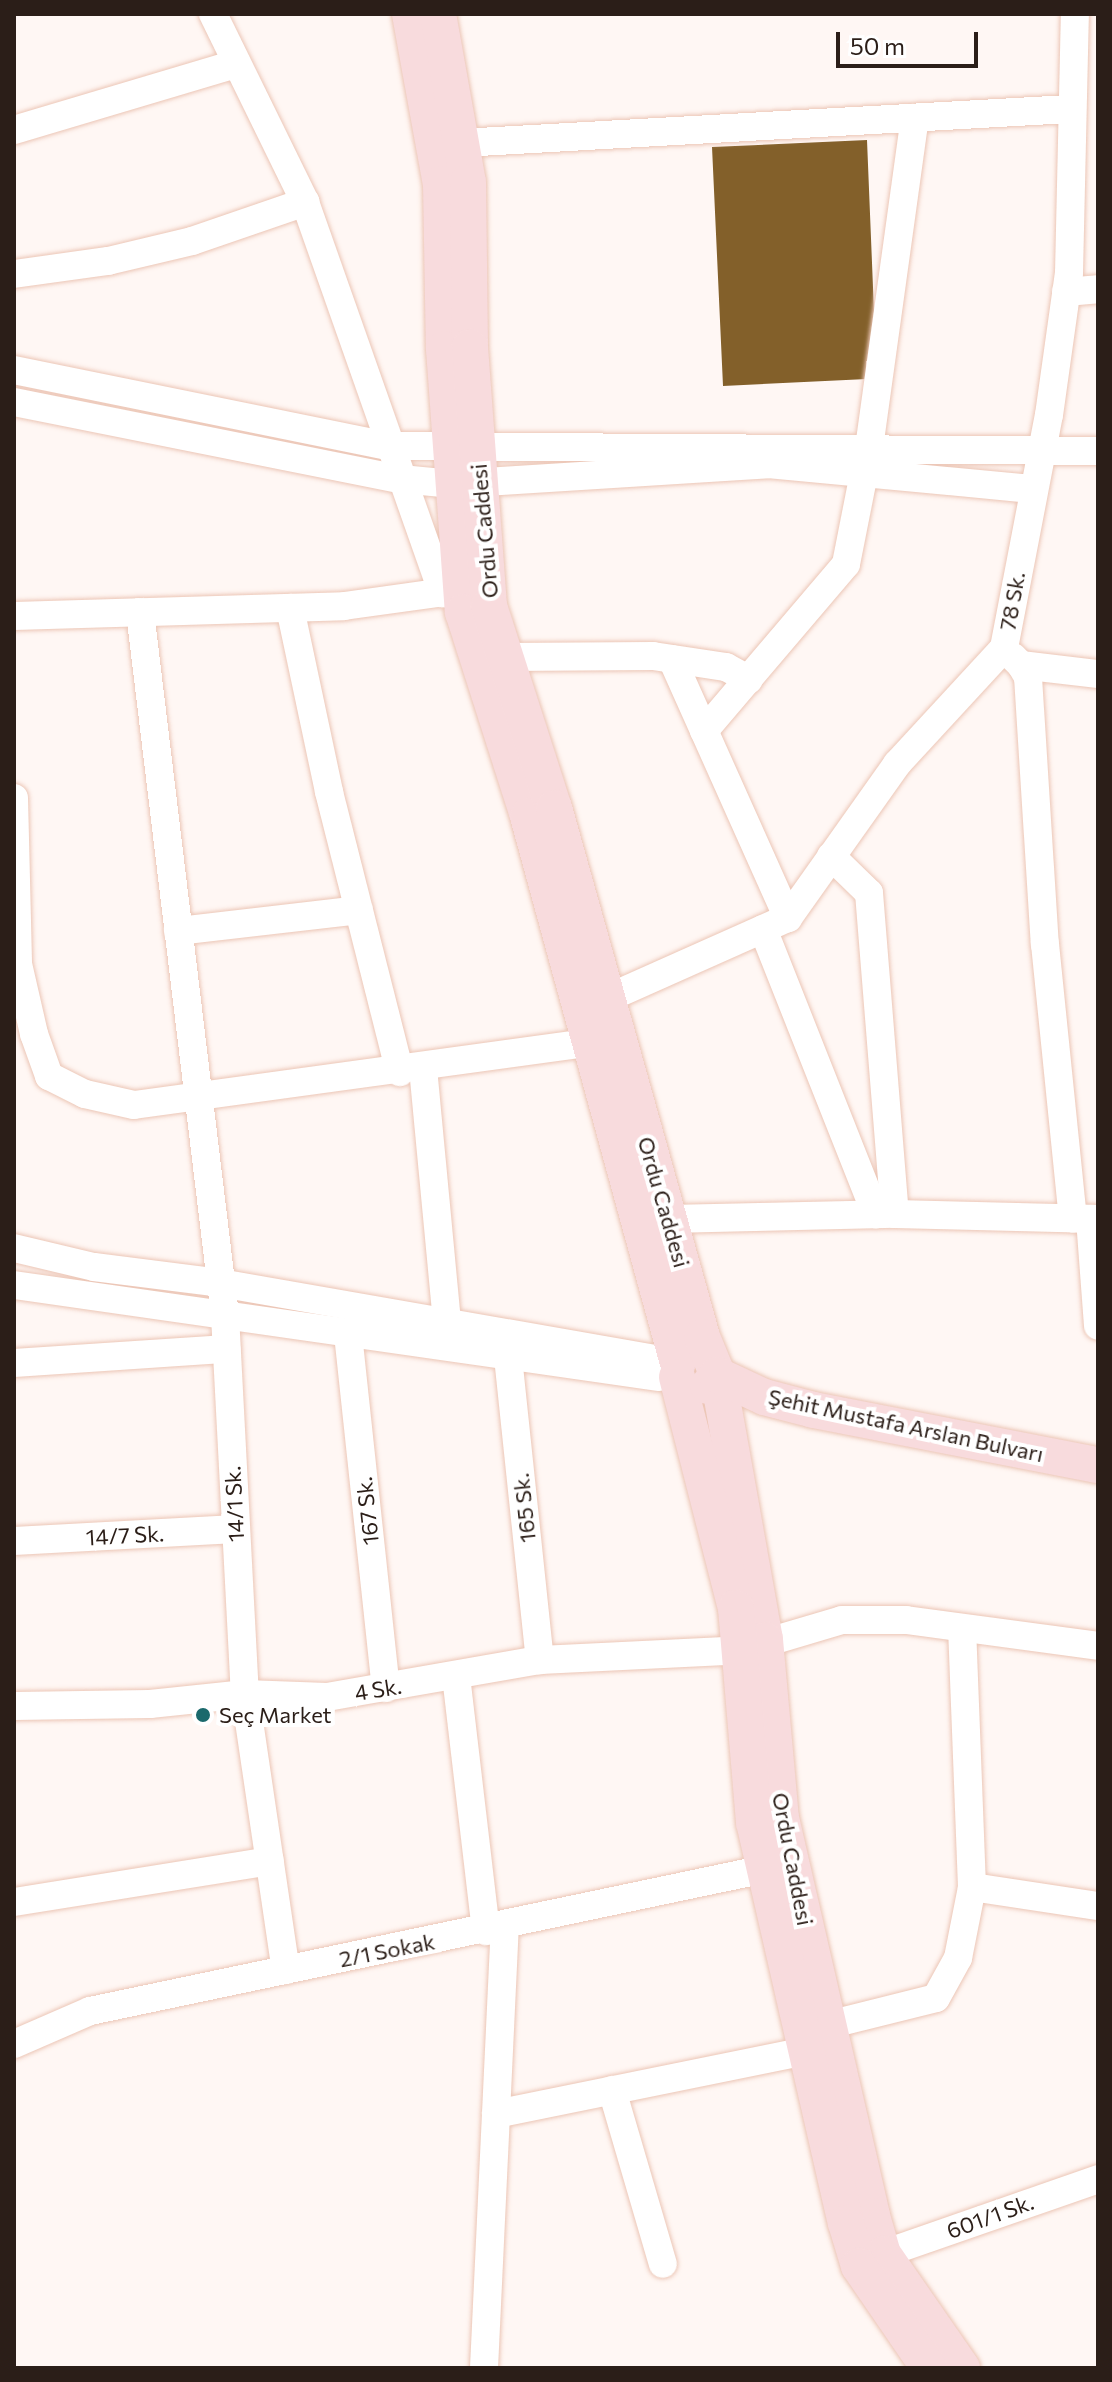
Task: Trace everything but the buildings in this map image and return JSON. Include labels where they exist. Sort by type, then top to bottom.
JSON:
[{"type":"main road","name":"Ordu Caddesi","points":[[410,14],[441,184],[466,483],[489,606],[505,657],[594,1005],[699,1365],[753,1645],[777,1866],[871,2260],[929,2368]]},
{"type":"main road","name":"Ordu Caddesi","points":[[438,14],[468,182],[464,444]]},
{"type":"main road","name":"Ordu Caddesi","points":[[466,483],[452,592],[594,1005]]},
{"type":"main road","name":"Ordu Caddesi","points":[[604,1041],[669,1219],[702,1337],[699,1365]]},
{"type":"main road","name":"Şehit Mustafa Arslan Bulvarı","points":[[699,1365],[745,1373],[874,1408],[1098,1442]]},
{"type":"main road","name":"Şehit Mustafa Arslan Bulvarı","points":[[699,1365],[764,1397],[814,1410],[1098,1465]]},
{"type":"main road","name":"Ordu Caddesi","points":[[871,2260],[962,2368]]},
{"type":"street","points":[[14,616],[290,608],[452,592],[387,446],[305,202],[213,14]]},
{"type":"street","name":"78 Sk.","points":[[775,924],[831,856],[897,764],[1013,657],[1032,489],[1043,453],[1066,292],[1070,109],[1083,19]]},
{"type":"street","points":[[14,130],[236,64]]},
{"type":"street","points":[[461,143],[1070,109]]},
{"type":"street","points":[[704,731],[846,564],[869,448],[915,118]]},
{"type":"street","points":[[14,274],[108,261],[192,241],[305,202]]},
{"type":"street","points":[[1066,292],[1098,289]]},
{"type":"street","points":[[14,370],[387,446],[464,444],[1043,453],[1098,451]]},
{"type":"street","points":[[14,402],[401,479],[466,483],[768,464],[864,476],[1032,489]]},
{"type":"street","points":[[290,608],[359,910],[411,1070],[447,1321]]},
{"type":"street","name":"14/1 Sk.","points":[[140,612],[225,1315],[245,1694],[286,1970]]},
{"type":"street","points":[[505,657],[672,659],[726,667],[749,680]]},
{"type":"street","points":[[1013,657],[1098,674]]},
{"type":"street","points":[[1013,657],[1028,677],[1045,944],[1087,1219],[1098,1326]]},
{"type":"street","points":[[672,659],[704,731],[886,1214]]},
{"type":"street","points":[[14,798],[18,964],[23,1025],[49,1076],[85,1094],[134,1105],[411,1070],[604,1041]]},
{"type":"street","points":[[831,856],[869,893],[886,1214]]},
{"type":"street","points":[[178,931],[359,910]]},
{"type":"street","points":[[594,1005],[775,924]]},
{"type":"street","points":[[669,1219],[886,1214],[1087,1219]]},
{"type":"street","points":[[14,1248],[94,1267],[220,1283],[699,1365]]},
{"type":"street","points":[[14,1285],[508,1357],[699,1365]]},
{"type":"street","name":"167 Sk.","points":[[348,1334],[386,1688]]},
{"type":"street","points":[[14,1363],[227,1349]]},
{"type":"street","name":"165 Sk.","points":[[508,1357],[540,1660]]},
{"type":"street","name":"14/7 Sk.","points":[[14,1541],[236,1529]]},
{"type":"street","name":"4 Sk.","points":[[14,1706],[150,1704],[245,1694],[327,1697],[540,1660],[753,1645],[842,1620],[906,1620],[1098,1646]]},
{"type":"street","points":[[496,2114],[612,2090],[817,2038],[936,1998],[958,1958],[972,1887],[962,1629]]},
{"type":"street","points":[[456,1676],[496,1929],[496,2114],[484,2368]]},
{"type":"street","points":[[14,1902],[270,1861]]},
{"type":"street","name":"2/1 Sokak","points":[[14,2044],[90,2011],[496,1929],[777,1866]]},
{"type":"street","points":[[972,1887],[1098,1906]]},
{"type":"street","points":[[612,2090],[663,2264]]},
{"type":"street","name":"601/1 Sk.","points":[[871,2260],[1098,2179]]},
{"type":"place","name":"Seç Market","points":[[203,1715]]}]
